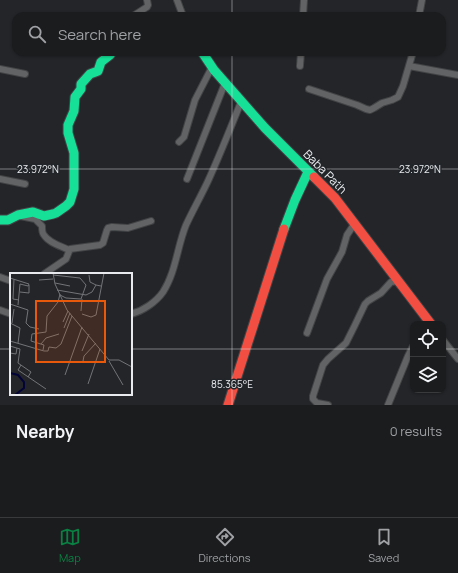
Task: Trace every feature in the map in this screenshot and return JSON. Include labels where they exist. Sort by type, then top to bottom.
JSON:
[{"type":"street","points":[[139,12],[147,7],[147,0]]},
{"type":"street","points":[[177,0],[182,12]]},
{"type":"street","points":[[303,12],[304,0]]},
{"type":"street","points":[[420,12],[422,0]]},
{"type":"street","points":[[0,220],[8,220],[33,212],[44,216],[53,214],[70,202],[74,189],[74,153],[68,125],[74,111],[75,97],[81,89],[82,82],[90,74],[98,71],[102,62],[109,56]]},
{"type":"street","name":"Baba Path","points":[[205,56],[225,83],[275,139],[335,198],[399,281],[427,321]]},
{"type":"street","points":[[300,66],[301,56]]},
{"type":"street","points":[[309,89],[357,104],[366,110],[370,110],[398,97],[412,56]]},
{"type":"street","points":[[179,142],[184,137],[195,100],[212,66]]},
{"type":"street","points":[[409,66],[458,75]]},
{"type":"street","points":[[0,69],[25,74]]},
{"type":"street","points":[[187,179],[225,83]]},
{"type":"street","points":[[132,314],[152,303],[158,298],[166,287],[170,279],[186,226],[208,182],[242,102]]},
{"type":"street","points":[[228,405],[286,224],[308,172]]},
{"type":"street","points":[[0,179],[25,184]]},
{"type":"street","points":[[17,216],[35,219],[42,226],[45,237],[69,250],[73,248],[100,245],[103,243],[108,228],[128,228],[151,221]]},
{"type":"street","points":[[307,333],[328,279],[342,252],[347,235],[355,223]]},
{"type":"street","points":[[45,273],[66,259],[69,250]]},
{"type":"street","points":[[0,277],[10,280]]},
{"type":"street","points":[[328,405],[318,403],[313,399],[323,365],[346,343],[365,304],[381,293],[391,282],[399,281]]},
{"type":"street","points":[[0,310],[10,314]]},
{"type":"street","points":[[446,344],[458,359]]},
{"type":"street","points":[[388,405],[410,352]]},
{"type":"traffic: fast","points":[[0,220],[8,220],[18,215],[33,212],[44,216],[53,214],[70,202],[74,189],[74,153],[68,133],[68,125],[74,111],[75,97],[81,89],[81,84],[90,74],[98,71],[101,62],[109,56]]},
{"type":"traffic: fast","points":[[205,56],[214,70],[265,128],[314,177]]},
{"type":"traffic: fast","points":[[284,229],[308,172]]},
{"type":"traffic: jam","points":[[314,177],[335,198],[429,321]]},
{"type":"traffic: jam","points":[[228,405],[284,229]]}]
